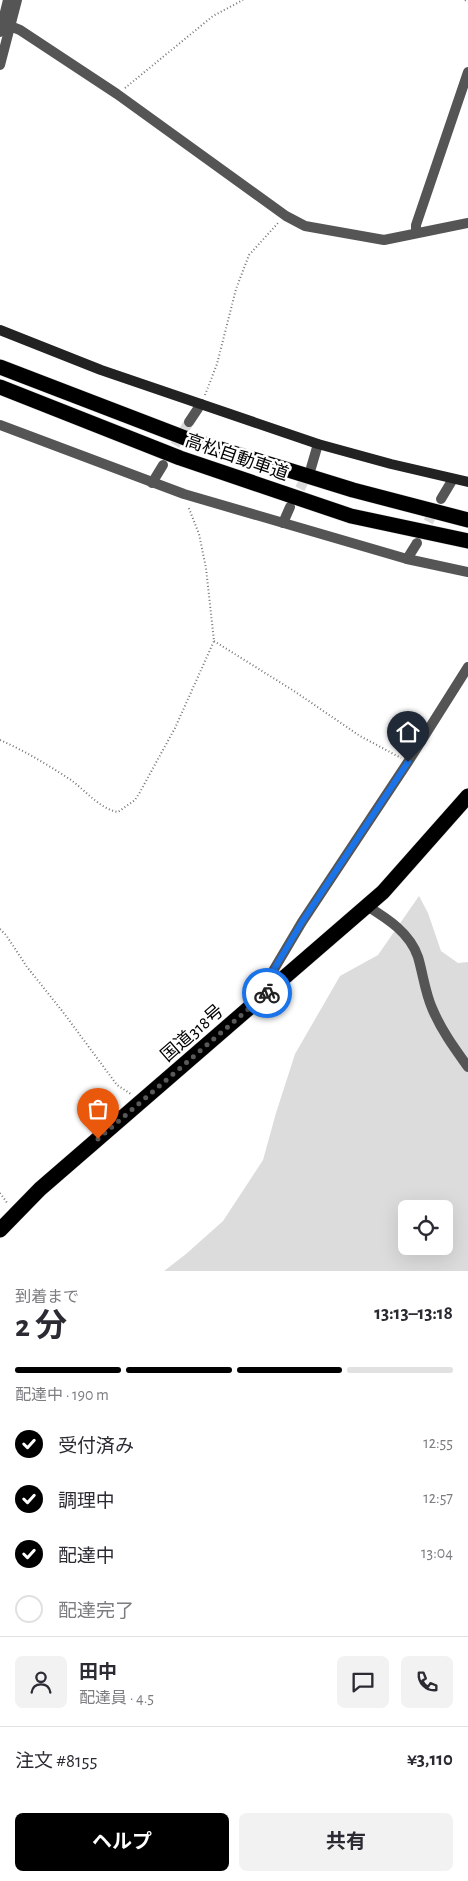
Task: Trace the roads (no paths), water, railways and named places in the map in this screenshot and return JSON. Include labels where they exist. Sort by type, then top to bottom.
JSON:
[{"type":"highway","name":"高松自動車道","points":[[0,367],[184,438],[353,490],[468,520]]},
{"type":"highway","name":"高松自動車道","points":[[0,387],[180,458],[351,516],[468,541]]},
{"type":"highway","name":"国道318号","points":[[0,1230],[40,1189],[383,892],[468,796]]},
{"type":"street","points":[[0,32],[8,0]]},
{"type":"street","points":[[0,65],[17,0]]},
{"type":"street","points":[[10,26],[20,30],[117,94],[286,216],[305,226],[384,240],[468,223]]},
{"type":"street","points":[[416,232],[416,225],[468,72]]},
{"type":"street","points":[[0,330],[100,370],[318,444],[468,482]]},
{"type":"street","points":[[189,422],[201,404]]},
{"type":"street","points":[[0,425],[184,494],[407,559],[468,572]]},
{"type":"street","points":[[311,468],[318,444]]},
{"type":"street","points":[[152,483],[163,465]]},
{"type":"street","points":[[441,499],[453,478]]},
{"type":"street","points":[[283,523],[290,508]]},
{"type":"street","points":[[407,559],[417,543]]},
{"type":"street","points":[[275,986],[270,976],[302,922],[408,762],[468,667]]},
{"type":"street","points":[[367,906],[394,923],[410,942],[418,956],[424,987],[432,1010],[449,1040],[468,1067]]},
{"type":"tunnel","points":[[167,458],[189,422]]},
{"type":"tunnel","points":[[293,502],[309,471]]},
{"type":"tunnel","points":[[421,535],[437,506]]}]
